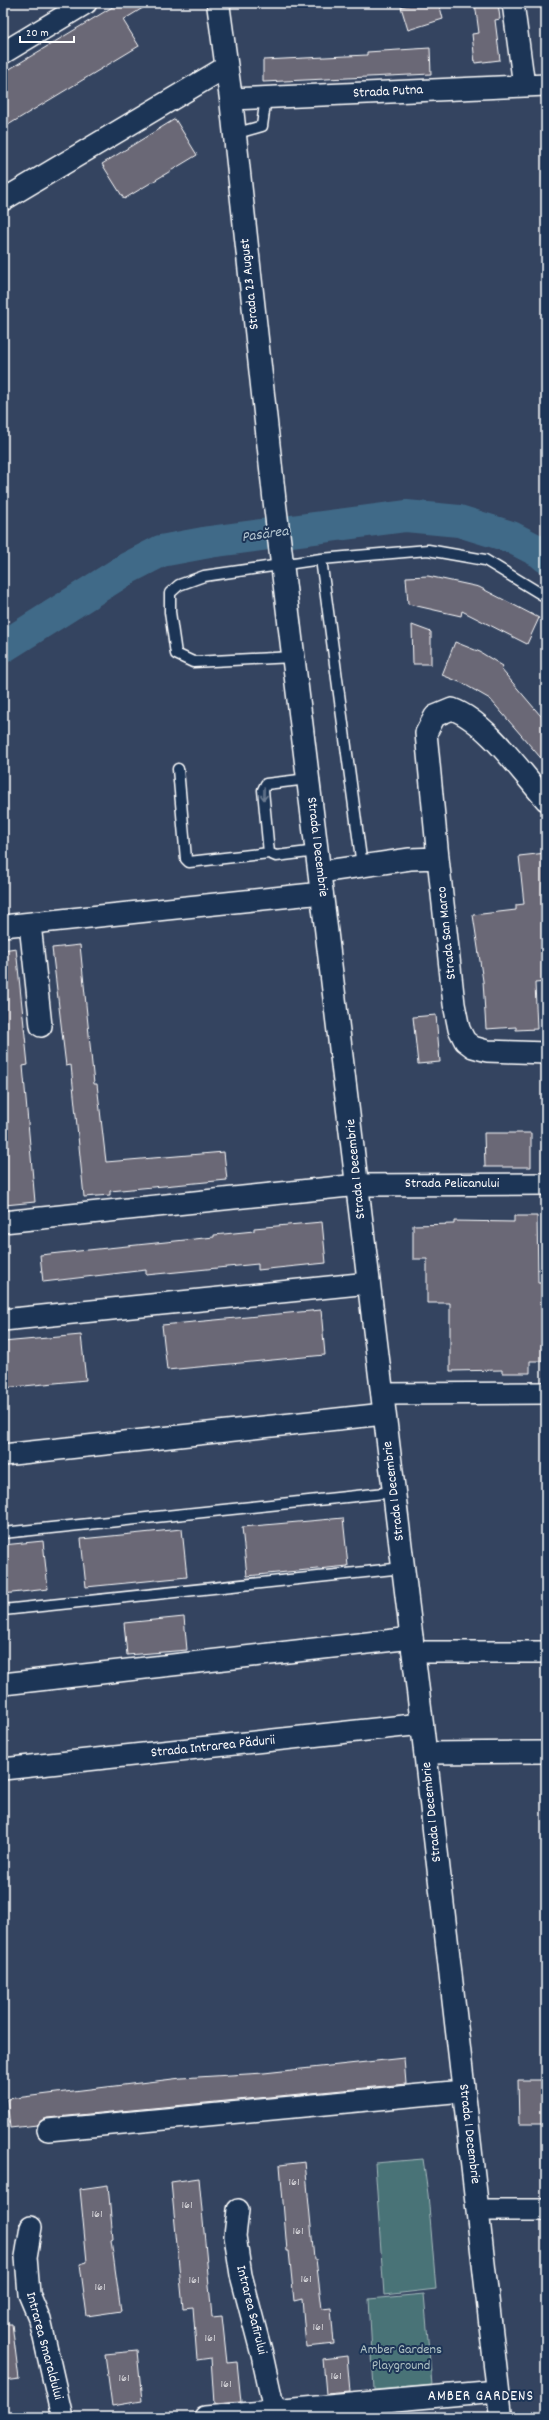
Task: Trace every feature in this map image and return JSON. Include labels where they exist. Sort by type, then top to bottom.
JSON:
[{"type":"main road","name":"Strada 23 August","points":[[218,3],[231,99],[274,505],[282,565]]},
{"type":"main road","name":"Strada 1 Decembrie","points":[[282,565],[422,1724],[501,2417]]},
{"type":"street","points":[[3,53],[86,3]]},
{"type":"street","points":[[513,3],[524,86]]},
{"type":"street","points":[[3,200],[226,67]]},
{"type":"street","name":"Strada Putna","points":[[231,99],[546,85]]},
{"type":"street","name":"Strada San Marco","points":[[546,800],[479,725],[470,717],[452,709],[435,716],[426,733],[454,1004],[459,1029],[465,1041],[473,1048],[487,1051],[546,1053]]},
{"type":"street","points":[[3,926],[30,924],[320,872],[410,859],[438,858]]},
{"type":"street","points":[[30,924],[41,1026]]},
{"type":"street","name":"Strada Pelicanului","points":[[3,1222],[358,1185],[546,1184]]},
{"type":"street","points":[[3,1320],[369,1283]]},
{"type":"street","points":[[3,1455],[383,1404],[546,1393]]},
{"type":"street","points":[[3,1684],[412,1645],[546,1652]]},
{"type":"street","name":"Strada Intrarea Pădurii","points":[[3,1769],[422,1724]]},
{"type":"street","points":[[425,1753],[546,1752]]},
{"type":"street","points":[[48,2130],[463,2091]]},
{"type":"street","name":"Intrarea Safirului","points":[[238,2210],[235,2236],[241,2275],[262,2355],[274,2410]]},
{"type":"street","points":[[478,2210],[546,2210]]},
{"type":"street","name":"Intrarea Smaraldului","points":[[31,2227],[26,2257],[29,2294],[40,2320],[62,2417]]},
{"type":"street","points":[[205,2417],[497,2391]]},
{"type":"lane","points":[[234,134],[262,126],[266,97]]},
{"type":"lane","points":[[293,657],[193,662],[176,654],[170,612],[170,593],[179,584],[204,576],[321,559],[428,550],[484,560],[546,597]]},
{"type":"lane","points":[[321,559],[362,866]]},
{"type":"lane","points":[[178,769],[186,860],[189,862],[269,853],[320,872]]},
{"type":"lane","points":[[269,853],[262,790],[266,784],[308,779]]},
{"type":"lane","points":[[3,1533],[394,1492]]},
{"type":"lane","points":[[3,1610],[403,1568]]},
{"type":"green space","points":[[423,2159],[428,2194],[436,2289],[384,2295],[375,2163]]},
{"type":"green space","name":"Amber Gardens Playground","points":[[424,2294],[432,2385],[374,2390],[369,2299]]},
{"type":"building","points":[[119,3],[151,3],[123,20],[139,46],[3,128],[3,73]]},
{"type":"building","points":[[415,3],[439,3],[443,19],[408,30],[401,7]]},
{"type":"building","points":[[475,3],[498,3],[500,19],[495,20],[500,60],[475,63],[472,34],[479,33]]},
{"type":"building","points":[[430,48],[431,74],[263,82],[263,60],[367,55],[367,52]]},
{"type":"building","points":[[175,119],[197,155],[124,199],[102,164]]},
{"type":"building","points":[[428,576],[479,587],[539,618],[527,644],[462,611],[461,616],[408,604],[406,577]]},
{"type":"building","points":[[412,625],[431,632],[431,664],[413,664]]},
{"type":"building","points":[[455,642],[480,652],[503,666],[501,669],[546,722],[546,764],[490,699],[462,683],[442,675]]},
{"type":"building","points":[[546,853],[546,982],[535,983],[537,1029],[516,1030],[516,1027],[486,1029],[483,981],[473,915],[516,910],[516,905],[524,904],[519,856]]},
{"type":"building","points":[[80,945],[94,1084],[97,1084],[106,1162],[224,1152],[227,1180],[110,1191],[110,1195],[84,1197],[71,1065],[66,1066],[52,948]]},
{"type":"building","points":[[16,948],[28,1065],[23,1066],[35,1202],[5,1205],[3,1201],[3,950]]},
{"type":"building","points":[[436,1015],[440,1062],[418,1064],[413,1017]]},
{"type":"building","points":[[484,1133],[531,1133],[531,1167],[485,1167]]},
{"type":"building","points":[[514,1216],[537,1216],[538,1283],[546,1283],[546,1361],[530,1361],[530,1373],[502,1373],[502,1370],[450,1371],[450,1303],[427,1303],[427,1259],[413,1259],[413,1225],[454,1224],[454,1221],[514,1222]]},
{"type":"building","points":[[322,1222],[326,1263],[258,1270],[258,1264],[146,1275],[146,1270],[43,1282],[40,1255],[214,1237],[214,1235],[254,1231],[254,1228]]},
{"type":"building","points":[[321,1310],[325,1355],[167,1370],[162,1325]]},
{"type":"building","points":[[81,1335],[86,1380],[3,1388],[3,1342]]},
{"type":"building","points":[[343,1518],[348,1566],[247,1576],[242,1527]]},
{"type":"building","points":[[182,1529],[187,1577],[86,1587],[81,1539]]},
{"type":"building","points":[[43,1541],[48,1589],[3,1594],[3,1545]]},
{"type":"building","points":[[184,1617],[187,1650],[127,1655],[124,1623]]},
{"type":"building","points":[[404,2058],[406,2084],[47,2118],[37,2125],[10,2128],[7,2099],[181,2078],[264,2073]]},
{"type":"building","points":[[518,2080],[546,2080],[546,2124],[519,2124]]},
{"type":"building","points":[[305,2162],[314,2259],[316,2259],[322,2309],[331,2308],[334,2344],[306,2347],[302,2299],[294,2301],[289,2251],[287,2251],[280,2165]]},
{"type":"building","points":[[199,2178],[212,2317],[222,2316],[227,2363],[237,2362],[241,2402],[214,2404],[211,2358],[197,2360],[193,2307],[183,2308],[171,2182]]},
{"type":"building","points":[[108,2185],[113,2239],[111,2240],[121,2311],[87,2316],[80,2264],[87,2262],[80,2189]]},
{"type":"building","points":[[3,2324],[12,2324],[19,2379],[3,2381]]},
{"type":"building","points":[[137,2351],[142,2401],[112,2406],[105,2354]]},
{"type":"building","points":[[347,2356],[350,2392],[326,2394],[323,2359]]},
{"type":"waterway","name":"Pasărea","points":[[3,647],[128,568],[161,551],[209,542],[406,516],[459,521],[511,537],[540,552],[546,557]]},
{"type":"district","name":"AMBER GARDENS","points":[[481,2397]]}]
